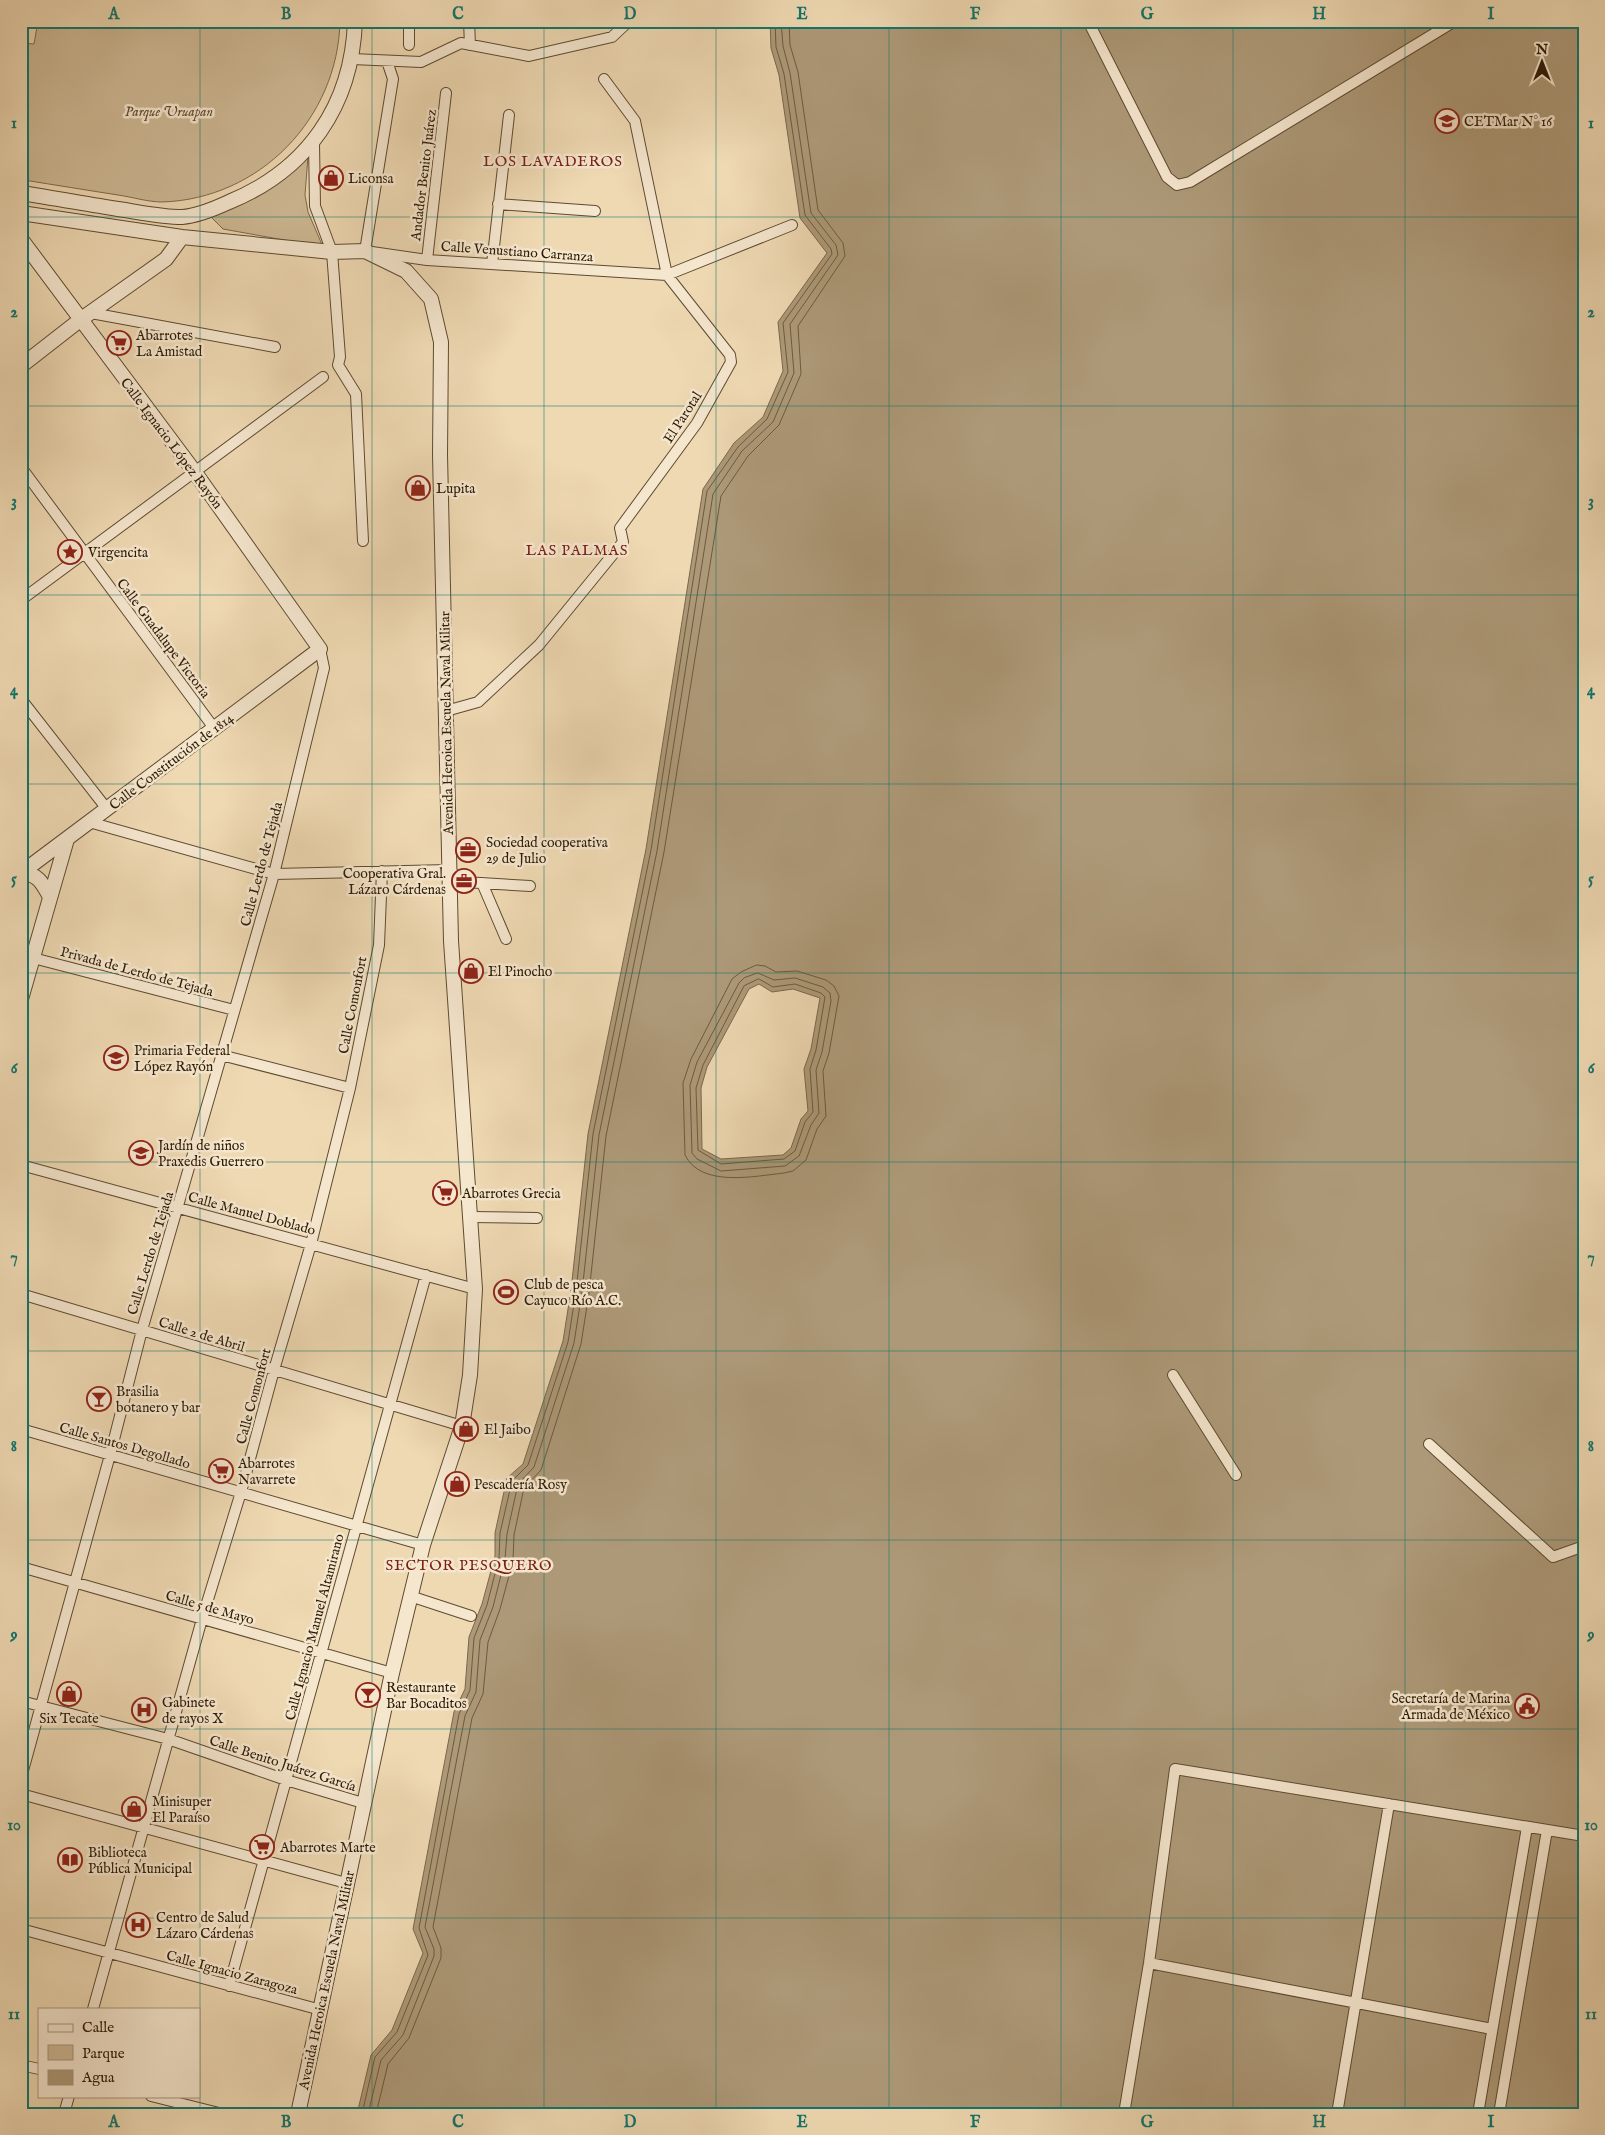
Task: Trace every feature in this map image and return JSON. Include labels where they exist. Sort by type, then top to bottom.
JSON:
[{"type":"street","points":[[21,193],[158,216],[184,217],[249,194],[277,176],[314,143],[326,125],[341,93],[352,59],[355,21]]},
{"type":"street","points":[[409,21],[409,45]]},
{"type":"street","points":[[469,21],[470,45]]},
{"type":"street","points":[[352,59],[421,62],[461,43],[529,56],[612,37],[629,21]]},
{"type":"street","points":[[1088,21],[1167,176],[1177,185],[1190,182],[1455,21]]},
{"type":"street","points":[[366,251],[393,79],[387,61]]},
{"type":"street","name":"El Parotal","points":[[446,711],[478,702],[539,645],[570,610],[624,542],[620,528],[697,423],[731,362],[730,355],[667,275],[635,121],[604,79]]},
{"type":"street","name":"Andador Benito Juárez","points":[[427,260],[446,93]]},
{"type":"street","points":[[492,264],[509,115]]},
{"type":"street","points":[[314,143],[315,206],[332,252],[340,357],[338,365],[356,394],[363,541]]},
{"type":"street","points":[[498,204],[595,211]]},
{"type":"street","name":"Avenida Heroica Escuela Naval Militar","points":[[21,213],[182,238],[332,252],[366,251],[406,272],[431,299],[441,342],[440,455],[451,941],[475,1289],[470,1375],[462,1426],[423,1545],[392,1673],[298,2114]]},
{"type":"street","points":[[21,366],[166,259],[182,238],[184,217]]},
{"type":"street","points":[[667,275],[792,225]]},
{"type":"street","name":"Calle Ignacio López Rayón","points":[[21,239],[85,317],[320,649]]},
{"type":"street","name":"Calle Venustiano Carranza","points":[[366,251],[427,260],[667,275]]},
{"type":"street","points":[[85,317],[275,346]]},
{"type":"street","points":[[21,600],[324,377]]},
{"type":"street","name":"Calle Guadalupe Victoria","points":[[21,467],[214,728]]},
{"type":"street","name":"Calle Constitución de 1814","points":[[21,873],[320,649]]},
{"type":"street","name":"Calle Lerdo de Tejada","points":[[21,1778],[76,1582],[142,1330],[179,1208],[274,874],[324,668],[320,649]]},
{"type":"street","points":[[21,699],[107,809]]},
{"type":"street","points":[[89,822],[274,874],[382,870],[449,870],[464,882],[530,886]]},
{"type":"street","points":[[21,999],[67,838]]},
{"type":"street","name":"Calle Comonfort","points":[[94,2008],[202,1619],[241,1492],[311,1244],[350,1088],[379,945],[382,870]]},
{"type":"street","points":[[21,873],[31,874],[38,878],[50,896]]},
{"type":"street","points":[[482,883],[506,939]]},
{"type":"street","name":"Privada de Lerdo de Tejada","points":[[33,958],[234,1010]]},
{"type":"street","points":[[221,1055],[350,1088]]},
{"type":"street","name":"Calle Manuel Doblado","points":[[21,1165],[475,1289]]},
{"type":"street","points":[[471,1217],[537,1218]]},
{"type":"street","name":"Calle Ignacio Manuel Altamirano","points":[[229,1986],[426,1275]]},
{"type":"street","name":"Calle 2 de Abril","points":[[21,1294],[462,1426]]},
{"type":"street","points":[[1173,1375],[1236,1474]]},
{"type":"street","name":"Calle Santos Degollado","points":[[21,1429],[423,1545]]},
{"type":"street","points":[[1429,1444],[1553,1557],[1584,1546]]},
{"type":"street","name":"Calle 5 de Mayo","points":[[21,1566],[392,1673]]},
{"type":"street","points":[[410,1596],[471,1616]]},
{"type":"street","name":"Calle Benito Juárez García","points":[[21,1701],[168,1739],[286,1780],[363,1803]]},
{"type":"street","points":[[1124,2114],[1149,1963],[1175,1768],[1584,1836]]},
{"type":"street","points":[[21,1794],[346,1883]]},
{"type":"street","points":[[1336,2114],[1389,1804]]},
{"type":"street","points":[[1478,2114],[1527,1827]]},
{"type":"street","points":[[1499,2114],[1547,1830]]},
{"type":"street","name":"Calle Ignacio Zaragoza","points":[[21,1929],[321,2010]]},
{"type":"street","points":[[1149,1963],[1492,2029]]},
{"type":"street","points":[[21,2065],[38,2069]]},
{"type":"street","points":[[64,2114],[68,2098]]},
{"type":"street","points":[[159,2098],[223,2114]]},
{"type":"green space","name":"Parque Uruapan","points":[[38,21],[340,21],[336,57],[325,90],[309,120],[287,147],[261,169],[231,186],[198,197],[162,202],[24,180],[21,173],[21,43],[34,44]]},
{"type":"green space","points":[[308,156],[305,195],[308,212],[323,247],[223,229],[210,216],[251,200],[263,193],[285,177]]},
{"type":"water","points":[[770,21],[1584,21],[1584,2114],[357,2114],[371,2055],[392,2030],[423,1953],[413,1929],[454,1712],[465,1689],[469,1637],[482,1604],[495,1556],[495,1533],[507,1478],[523,1464],[563,1341],[571,1290],[588,1134],[646,849],[703,489],[734,443],[763,417],[783,371],[778,322],[827,253],[800,218],[779,75],[771,48]],"holes":[[[759,984],[772,992],[793,989],[820,998],[811,1049],[804,1069],[808,1111],[801,1119],[791,1148],[783,1155],[721,1159],[702,1149],[701,1088],[707,1067],[749,989]]]},
{"type":"place","name":"CETMar N° 16","points":[[1447,121]]},
{"type":"place","name":"Liconsa","points":[[331,178]]},
{"type":"place","name":"Abarrotes La Amistad","points":[[119,343]]},
{"type":"place","name":"Lupita","points":[[418,488]]},
{"type":"place","name":"Virgencita","points":[[70,552]]},
{"type":"place","name":"Sociedad cooperativa 29 de Julio","points":[[468,850]]},
{"type":"place","name":"Cooperativa Gral. Lázaro Cárdenas","points":[[464,881]]},
{"type":"place","name":"El Pinocho","points":[[471,971]]},
{"type":"place","name":"Primaria Federal López Rayón","points":[[116,1058]]},
{"type":"place","name":"Jardín de niños Praxedis Guerrero","points":[[141,1153]]},
{"type":"place","name":"Abarrotes Grecia","points":[[445,1193]]},
{"type":"place","name":"Club de pesca Cayuco Río A.C.","points":[[506,1292]]},
{"type":"place","name":"Brasilia botanero y bar","points":[[99,1399]]},
{"type":"place","name":"El Jaibo","points":[[466,1429]]},
{"type":"place","name":"Abarrotes Navarrete","points":[[221,1471]]},
{"type":"place","name":"Pescadería Rosy","points":[[457,1484]]},
{"type":"place","name":"Six Tecate","points":[[69,1694]]},
{"type":"place","name":"Restaurante Bar Bocaditos","points":[[368,1695]]},
{"type":"place","name":"Secretaría de Marina Armada de México","points":[[1527,1706]]},
{"type":"place","name":"Gabinete de rayos X","points":[[144,1710]]},
{"type":"place","name":"Minisuper El Paraíso","points":[[134,1809]]},
{"type":"place","name":"Abarrotes Marte","points":[[262,1847]]},
{"type":"place","name":"Biblioteca Pública Municipal","points":[[70,1860]]},
{"type":"place","name":"Centro de Salud Lázaro Cárdenas","points":[[138,1925]]},
{"type":"district","name":"LOS LAVADEROS","points":[[553,161]]},
{"type":"district","name":"LAS PALMAS","points":[[577,550]]},
{"type":"district","name":"SECTOR PESQUERO","points":[[469,1565]]}]
